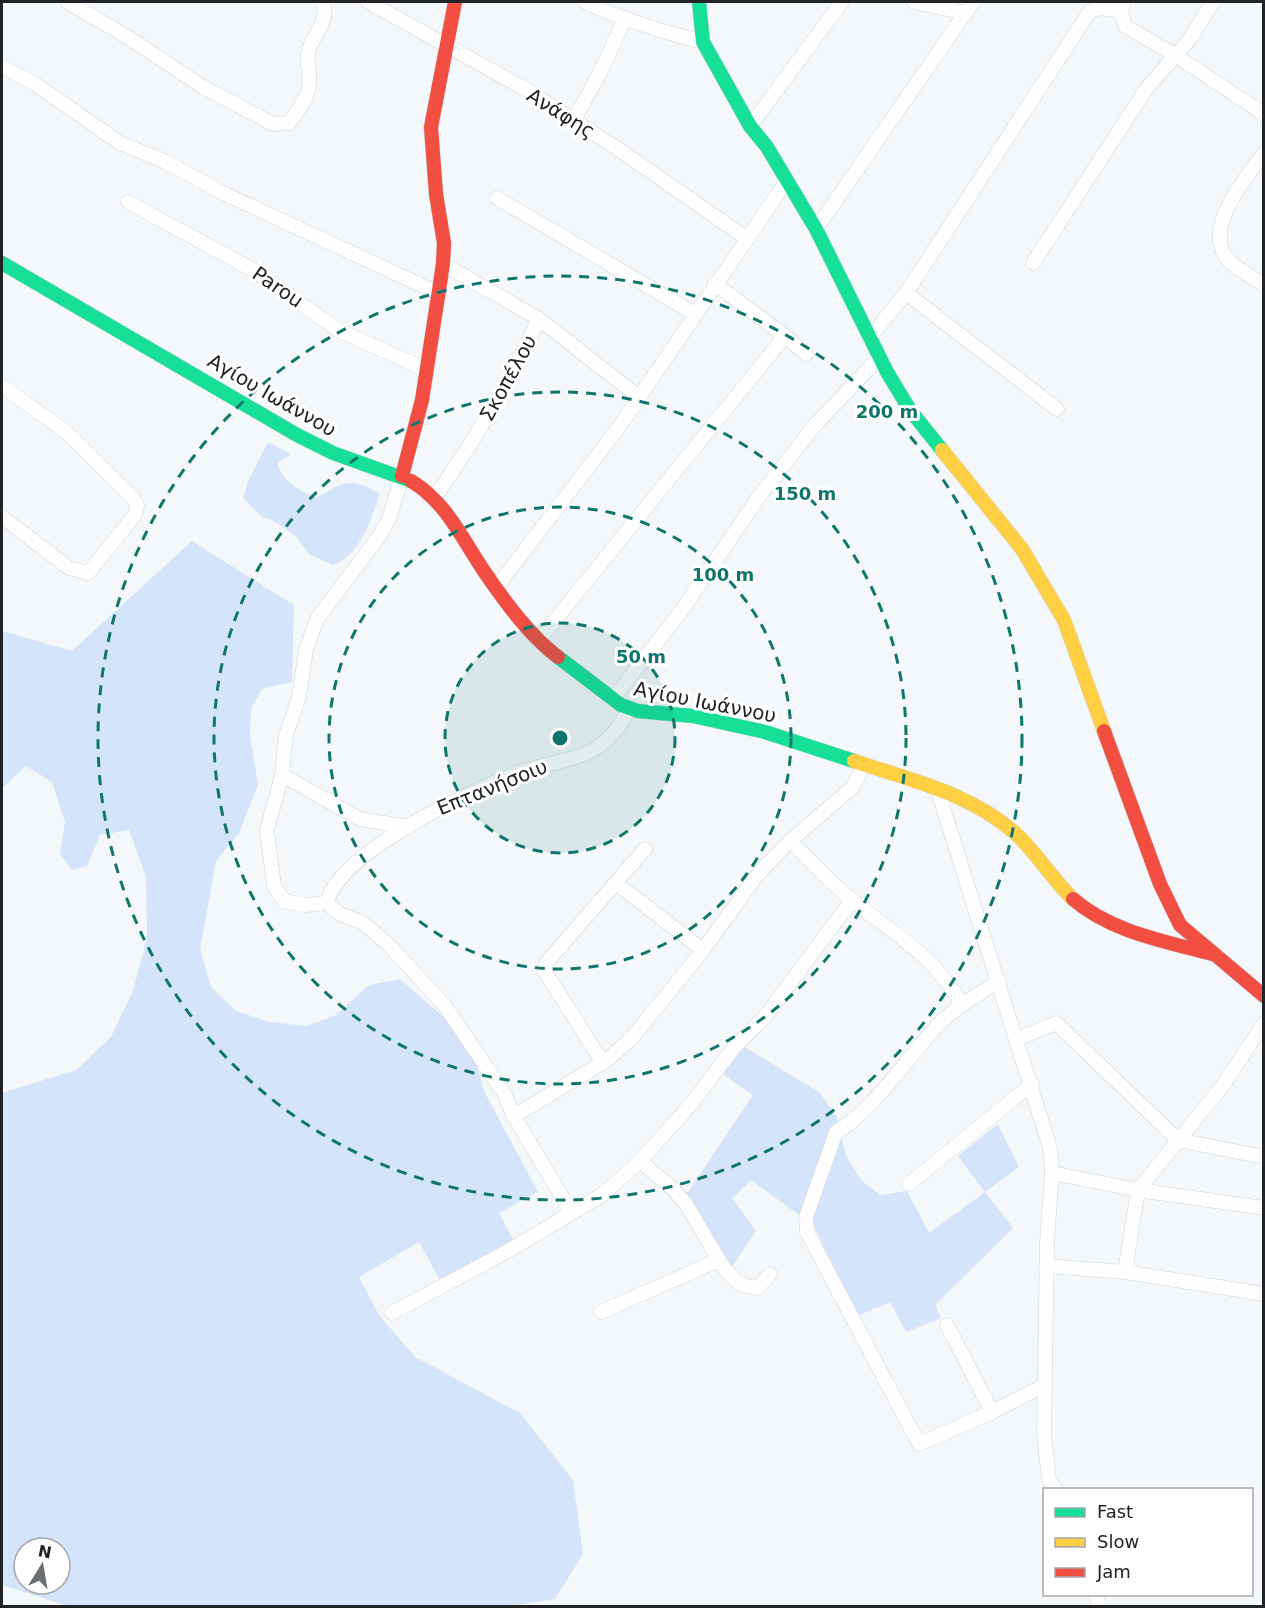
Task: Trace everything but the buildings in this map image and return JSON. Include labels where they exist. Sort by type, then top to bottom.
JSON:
[{"type":"street","points":[[67,2],[126,36],[203,87],[273,124],[289,123],[306,98],[309,86],[307,61],[309,48],[323,19],[323,2]]},
{"type":"street","name":"Ανάφης","points":[[368,2],[445,44],[574,120],[746,238]]},
{"type":"street","points":[[455,2],[433,110],[431,145],[443,228],[443,264],[428,370],[389,519],[380,535],[317,619],[306,650],[299,697],[286,735],[282,775],[267,830],[274,886],[284,901],[304,905],[327,903],[340,914],[363,923],[421,978],[465,1033],[504,1093],[514,1116],[571,1212]]},
{"type":"street","points":[[585,2],[625,18],[703,42]]},
{"type":"street","points":[[699,2],[703,42],[750,126],[767,147],[816,229],[879,358],[910,410],[988,505],[1042,581],[1064,620],[1160,884],[1180,924],[1212,954]]},
{"type":"street","points":[[750,126],[842,2]]},
{"type":"street","points":[[816,229],[969,7],[914,2]]},
{"type":"street","points":[[1033,263],[1148,88],[1189,40],[1214,2]]},
{"type":"street","points":[[869,338],[906,293],[1090,11],[1122,6],[1125,26],[1263,114]]},
{"type":"street","points":[[574,120],[602,69],[625,18]]},
{"type":"street","points":[[2,66],[35,84],[120,143],[164,161],[223,193],[438,293]]},
{"type":"street","points":[[1263,153],[1232,199],[1220,232],[1221,246],[1226,259],[1263,285]]},
{"type":"street","points":[[496,588],[639,397],[786,182]]},
{"type":"street","points":[[497,198],[695,314]]},
{"type":"street","name":"Parou","points":[[128,202],[255,271],[338,330],[428,370]]},
{"type":"street","name":"Αγίου Ιωάννου","points":[[2,262],[297,435],[333,453],[402,476],[434,498],[453,520],[496,588],[538,641],[613,699],[630,708],[731,723],[960,796],[987,811],[1011,830],[1029,846],[1075,900],[1095,915],[1149,936],[1212,954],[1263,996]]},
{"type":"street","name":"Σκοπέλου","points":[[434,498],[459,464],[511,378],[540,319],[443,264]]},
{"type":"street","points":[[715,284],[806,354]]},
{"type":"street","points":[[906,293],[1057,409]]},
{"type":"street","points":[[540,319],[639,397]]},
{"type":"street","points":[[538,641],[785,336]]},
{"type":"street","points":[[613,699],[682,610],[758,498],[815,425],[879,358]]},
{"type":"street","points":[[2,386],[65,431],[133,498],[137,505],[135,515],[88,573],[69,568],[2,518]]},
{"type":"street","name":"Επτανήσοιυ","points":[[327,903],[329,893],[348,871],[432,811],[487,786],[596,749],[619,727],[630,708]]},
{"type":"street","points":[[514,1116],[603,1063],[632,1038],[703,950],[758,874],[790,841],[853,787],[864,764]]},
{"type":"street","points":[[282,775],[360,819],[408,827]]},
{"type":"street","points":[[937,788],[1032,1084],[1050,1148],[1052,1173],[1046,1266],[1044,1435],[1049,1480],[1055,1488]]},
{"type":"street","points":[[790,841],[852,900],[920,951],[945,976],[962,1004]]},
{"type":"street","points":[[603,1063],[544,970],[561,946],[645,849]]},
{"type":"street","points":[[617,884],[703,950]]},
{"type":"street","points":[[392,1313],[508,1251],[602,1195],[640,1161],[692,1103],[735,1046],[764,1018],[852,900]]},
{"type":"street","points":[[999,981],[962,1004],[938,1026],[890,1081],[846,1126],[836,1131],[805,1226],[919,1444],[992,1412],[1045,1385]]},
{"type":"street","points":[[1017,1039],[1056,1023],[1178,1140],[1263,1157]]},
{"type":"street","points":[[1125,1272],[1138,1190],[1224,1084],[1263,1023]]},
{"type":"street","points":[[909,1184],[1032,1084]]},
{"type":"street","points":[[640,1161],[673,1189],[686,1204],[730,1278],[745,1287],[757,1288],[770,1274]]},
{"type":"street","points":[[1052,1173],[1138,1190],[1263,1208]]},
{"type":"street","points":[[601,1312],[719,1260]]},
{"type":"street","points":[[1046,1266],[1125,1272],[1263,1294]]},
{"type":"street","points":[[947,1325],[992,1412]]},
{"type":"shaded area","points":[[268,442],[291,454],[277,463],[280,470],[292,485],[310,495],[317,498],[334,487],[348,483],[362,485],[380,494],[358,545],[343,560],[333,565],[309,554],[297,537],[272,520],[262,517],[243,498],[248,482]]},
{"type":"shaded area","points":[[192,541],[294,605],[292,682],[262,689],[251,709],[250,736],[258,785],[239,833],[216,861],[200,949],[211,987],[236,1011],[270,1022],[307,1026],[336,1015],[369,985],[400,979],[446,1019],[476,1062],[484,1091],[538,1192],[499,1213],[518,1249],[441,1282],[419,1242],[359,1277],[379,1315],[415,1357],[520,1413],[573,1480],[583,1554],[555,1599],[512,1606],[67,1606],[36,1596],[72,1596],[72,1536],[12,1536],[12,1588],[2,1585],[2,1093],[76,1070],[111,1037],[133,991],[147,938],[146,877],[129,830],[100,835],[87,866],[72,870],[60,854],[65,822],[52,782],[26,766],[2,788],[2,631],[72,651]]},
{"type":"shaded area","points":[[745,1047],[820,1093],[837,1117],[846,1156],[862,1181],[880,1195],[907,1191],[929,1233],[985,1192],[1013,1228],[935,1305],[941,1318],[906,1332],[890,1302],[857,1316],[814,1226],[751,1180],[732,1198],[756,1231],[729,1271],[684,1198],[753,1095],[721,1073]]},
{"type":"shaded area","points":[[998,1124],[1019,1167],[985,1192],[958,1156]]},
{"type":"traffic: fast","points":[[699,2],[703,42],[750,126],[767,147],[816,229],[887,372],[910,410],[942,450]]},
{"type":"traffic: fast","points":[[2,263],[297,435],[333,453],[411,481]]},
{"type":"traffic: fast","points":[[558,657],[621,705],[638,711],[693,716],[765,732],[854,761]]},
{"type":"traffic: slow","points":[[942,450],[1022,549],[1064,620],[1104,731]]},
{"type":"traffic: slow","points":[[854,761],[939,789],[997,819],[1023,841],[1073,899]]},
{"type":"traffic: jam","points":[[402,476],[422,400],[443,264],[444,243],[436,194],[431,127],[455,2]]},
{"type":"traffic: jam","points":[[411,481],[435,500],[510,607],[528,629],[558,657]]},
{"type":"traffic: jam","points":[[1104,731],[1160,884],[1180,925],[1264,996]]},
{"type":"traffic: jam","points":[[1073,899],[1104,920],[1121,927],[1157,940],[1212,954]]}]
